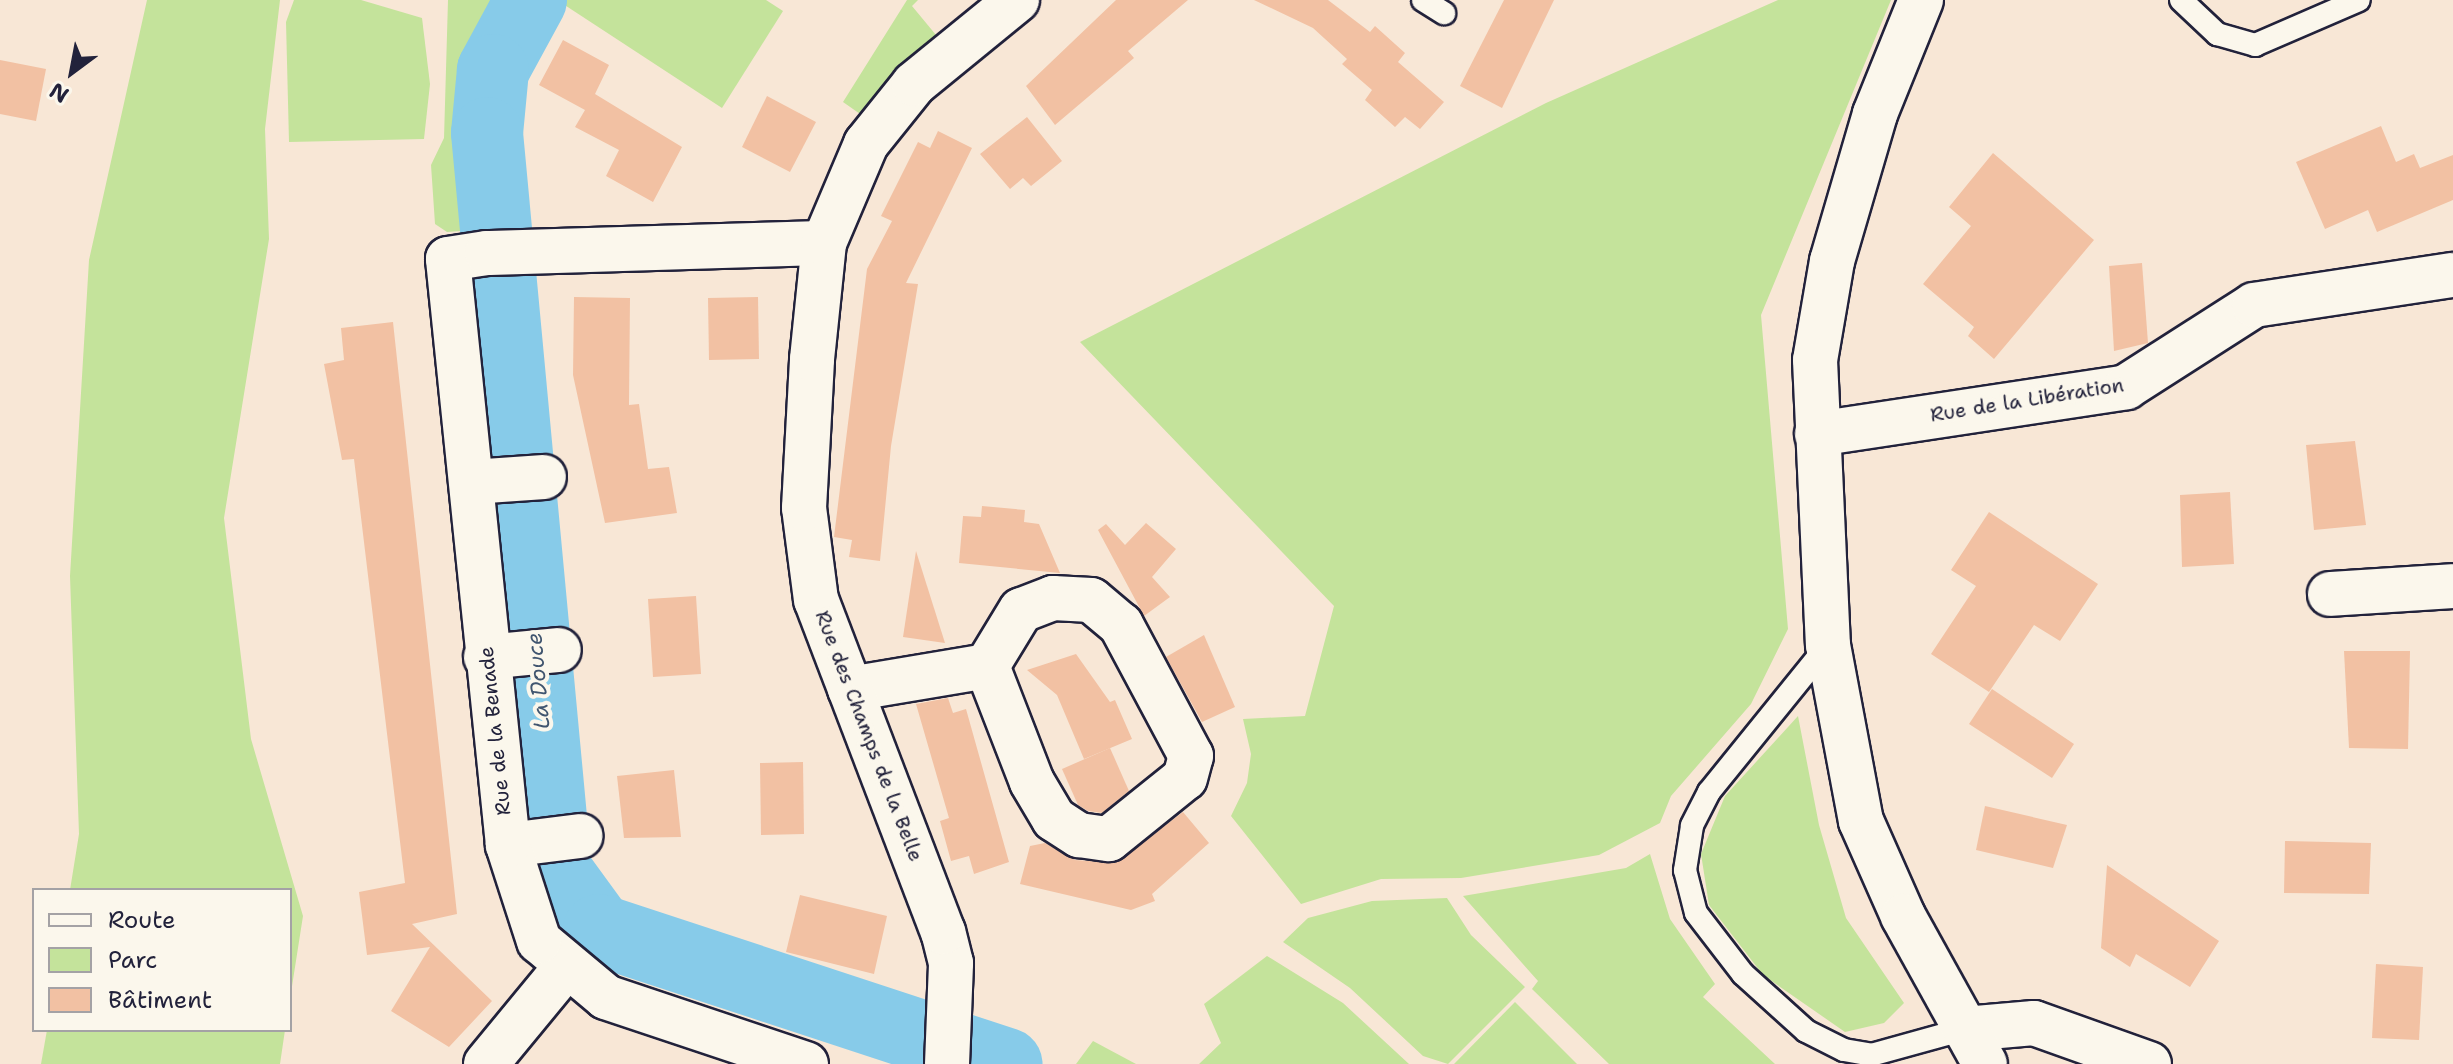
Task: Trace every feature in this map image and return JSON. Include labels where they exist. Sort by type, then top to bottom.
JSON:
[{"type":"street","name":"Rue des Champs de la Belle","points":[[948,1051],[951,963],[943,932],[816,600],[804,508],[824,243],[876,132],[914,84],[1016,0]]},
{"type":"street","points":[[1921,0],[1875,114],[1832,261],[1815,360],[1828,645],[1861,821],[1903,916],[1980,1055],[2034,1023],[2149,1064]]},
{"type":"street","name":"Rue de la Benade","points":[[806,1064],[606,997],[565,968],[539,941],[521,844],[501,656],[509,480],[448,259],[502,253],[824,243]]},
{"type":"street","name":"Rue de la Libération","points":[[1817,434],[2126,387],[2254,305],[2453,275]]},
{"type":"street","points":[[2330,594],[2453,586]]},
{"type":"street","points":[[850,689],[987,666],[1021,610],[1053,598],[1091,600],[1121,625],[1191,756],[1185,778],[1109,839],[1079,835],[1054,819],[1032,782],[987,666]]},
{"type":"street","points":[[501,656],[559,650]]},
{"type":"street","points":[[521,844],[580,836]]},
{"type":"street","points":[[486,1064],[565,968]]},
{"type":"lane","points":[[1423,0],[1444,13]]},
{"type":"lane","points":[[2181,0],[2217,34],[2255,45],[2359,0]]},
{"type":"lane","points":[[1828,645],[1709,792],[1692,826],[1685,870],[1696,913],[1743,974],[1806,1031],[1844,1050],[1871,1055],[1980,1055]]},
{"type":"green space","points":[[147,0],[280,0],[265,129],[269,239],[224,518],[251,739],[303,916],[292,986],[292,888],[70,888],[79,834],[70,576],[89,260]]},
{"type":"green space","points":[[294,0],[361,0],[422,18],[430,84],[424,139],[289,142],[286,22]]},
{"type":"green space","points":[[448,0],[524,0],[488,68],[482,132],[490,229],[447,232],[435,224],[431,165],[444,138]]},
{"type":"green space","points":[[557,0],[766,0],[783,11],[722,108]]},
{"type":"green space","points":[[907,0],[918,0],[912,6],[941,41],[863,116],[843,102]]},
{"type":"green space","points":[[1778,0],[1891,0],[1761,315],[1788,629],[1751,704],[1671,796],[1660,823],[1599,855],[1461,878],[1381,879],[1301,904],[1231,816],[1247,783],[1251,754],[1243,719],[1305,716],[1334,606],[1080,342],[1546,103]]},
{"type":"green space","points":[[1798,716],[1819,825],[1846,918],[1904,1003],[1884,1023],[1845,1032],[1763,975],[1709,905],[1701,854],[1725,796]]},
{"type":"green space","points":[[1650,854],[1670,919],[1715,984],[1703,997],[1775,1064],[1609,1064],[1532,989],[1538,981],[1463,896],[1626,868]]},
{"type":"green space","points":[[1447,898],[1471,935],[1525,987],[1448,1064],[1423,1056],[1350,988],[1283,942],[1308,918],[1372,901]]},
{"type":"green space","points":[[1267,956],[1343,1003],[1409,1064],[1199,1064],[1221,1043],[1204,1004]]},
{"type":"green space","points":[[1515,1002],[1577,1064],[1454,1064]]},
{"type":"green space","points":[[47,1032],[285,1032],[280,1064],[41,1064]]},
{"type":"green space","points":[[1093,1041],[1136,1064],[1076,1064]]},
{"type":"building","points":[[1116,0],[1188,0],[1128,51],[1134,58],[1055,125],[1026,86]]},
{"type":"building","points":[[1254,0],[1328,0],[1370,32],[1375,26],[1405,53],[1398,62],[1444,102],[1420,129],[1405,117],[1395,127],[1365,100],[1372,90],[1342,64],[1347,59],[1313,28]]},
{"type":"building","points":[[1504,0],[1554,0],[1502,108],[1460,86]]},
{"type":"building","points":[[563,40],[609,65],[595,94],[682,147],[653,202],[606,176],[619,150],[575,127],[585,110],[539,85]]},
{"type":"building","points":[[0,60],[46,69],[36,121],[0,114]]},
{"type":"building","points":[[767,96],[816,122],[790,172],[742,147]]},
{"type":"building","points":[[1027,117],[1062,161],[1031,186],[1023,178],[1010,189],[980,154]]},
{"type":"building","points":[[2381,126],[2396,162],[2414,154],[2420,168],[2453,155],[2453,200],[2377,232],[2368,210],[2325,229],[2296,162]]},
{"type":"building","points":[[938,131],[972,148],[906,283],[918,284],[891,446],[880,561],[849,557],[852,540],[834,537],[867,269],[892,221],[881,216],[918,142],[930,148]]},
{"type":"building","points":[[1993,153],[2094,240],[1994,359],[1968,336],[1974,327],[1923,284],[1971,226],[1949,207]]},
{"type":"building","points":[[2142,263],[2148,343],[2114,351],[2109,266]]},
{"type":"building","points":[[574,297],[630,298],[629,405],[639,404],[648,469],[669,467],[677,513],[605,523],[573,375]]},
{"type":"building","points":[[758,297],[759,359],[709,360],[708,298]]},
{"type":"building","points":[[393,322],[457,914],[412,924],[492,1001],[449,1047],[391,1011],[430,947],[367,955],[359,892],[405,883],[354,459],[342,460],[324,364],[344,360],[341,328]]},
{"type":"building","points":[[2355,441],[2366,525],[2314,530],[2306,445]]},
{"type":"building","points":[[2230,492],[2234,564],[2182,567],[2180,495]]},
{"type":"building","points":[[982,506],[1025,510],[1024,522],[1039,524],[1060,573],[959,563],[963,516],[981,517]]},
{"type":"building","points":[[1989,512],[2098,584],[2060,641],[2034,625],[1989,692],[1931,654],[1976,586],[1951,570]]},
{"type":"building","points":[[1146,523],[1176,549],[1152,577],[1170,597],[1144,616],[1098,530],[1106,524],[1125,545]]},
{"type":"building","points":[[916,551],[945,643],[903,637]]},
{"type":"building","points":[[696,596],[701,674],[653,677],[648,599]]},
{"type":"building","points":[[1204,635],[1235,707],[1202,722],[1166,657]]},
{"type":"building","points":[[2344,651],[2410,651],[2408,749],[2349,748]]},
{"type":"building","points":[[1076,654],[1110,702],[1115,700],[1132,739],[1084,759],[1057,695],[1027,670]]},
{"type":"building","points":[[1992,689],[2074,744],[2052,778],[1969,724]]},
{"type":"building","points":[[948,698],[953,713],[966,709],[1009,862],[974,874],[969,856],[951,861],[940,821],[949,818],[916,704]]},
{"type":"building","points":[[1110,748],[1129,791],[1102,813],[1088,811],[1078,805],[1062,769]]},
{"type":"building","points":[[803,762],[804,834],[761,835],[760,763]]},
{"type":"building","points":[[674,770],[681,837],[624,838],[617,776]]},
{"type":"building","points":[[1985,806],[2067,825],[2053,868],[1976,850]]},
{"type":"building","points":[[1183,812],[1209,843],[1152,894],[1155,901],[1131,910],[1020,884],[1030,846],[1045,843],[1075,860],[1115,863]]},
{"type":"building","points":[[2285,841],[2371,843],[2369,894],[2284,893]]},
{"type":"building","points":[[2107,865],[2219,941],[2190,987],[2136,954],[2130,967],[2101,948]]},
{"type":"building","points":[[800,895],[887,916],[874,974],[786,952]]},
{"type":"building","points":[[2376,964],[2423,967],[2419,1040],[2372,1038]]},
{"type":"waterway","name":"La Douce","points":[[531,0],[493,70],[487,133],[556,871],[599,930],[1007,1064]]}]
